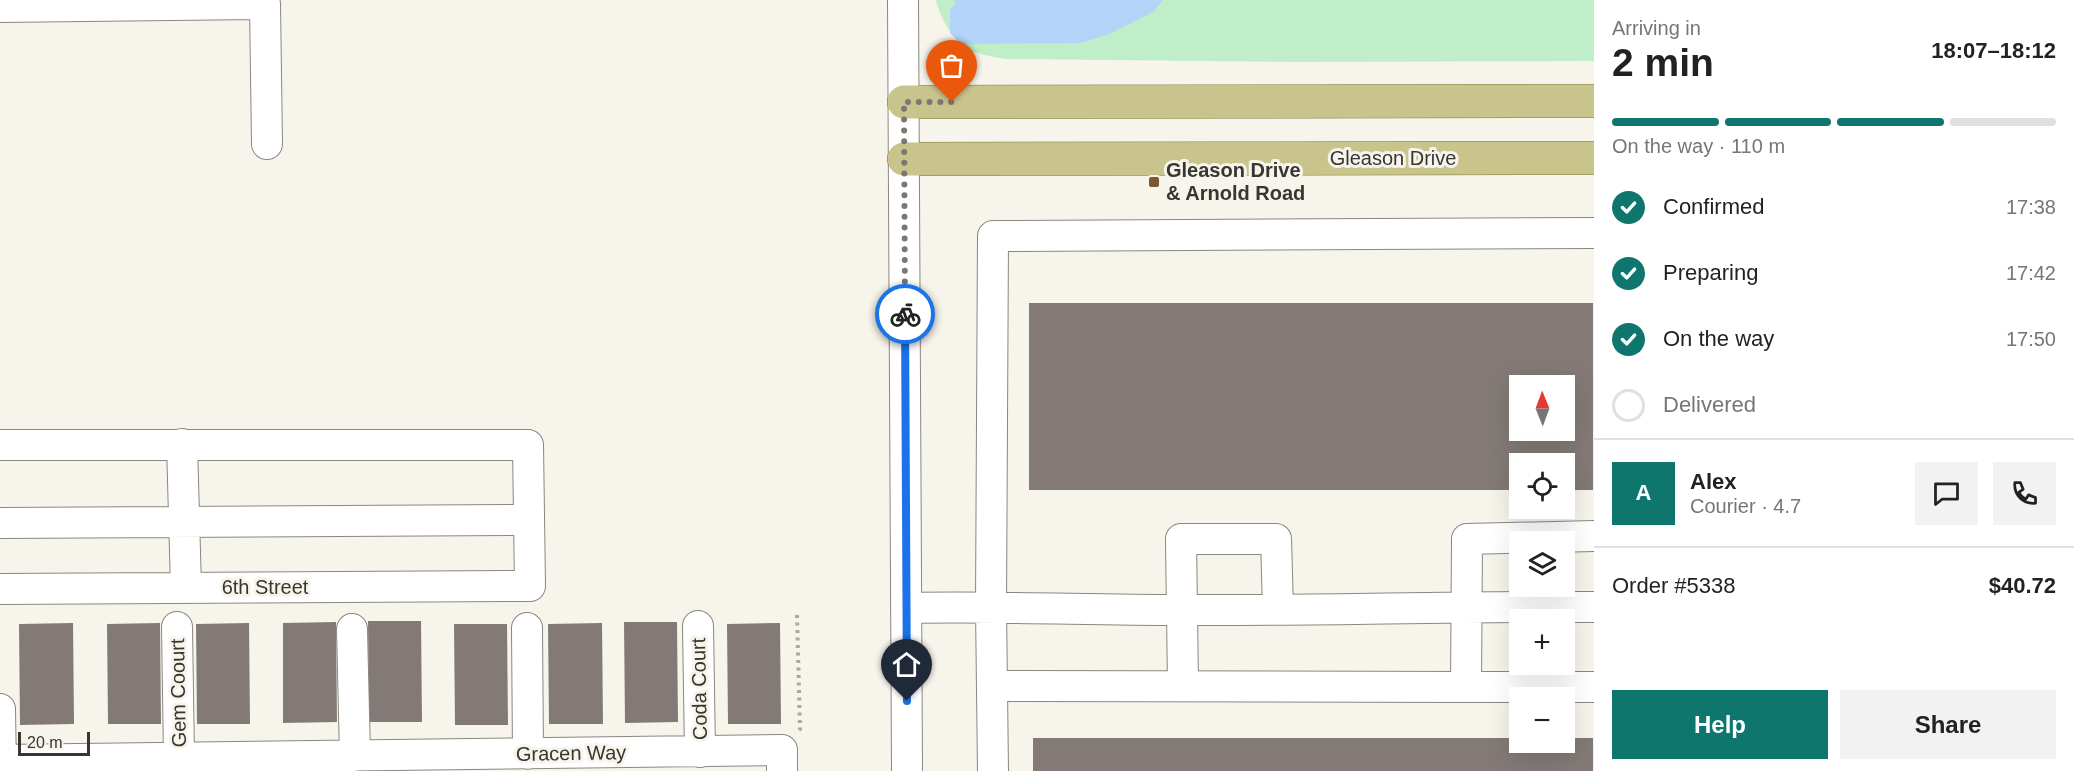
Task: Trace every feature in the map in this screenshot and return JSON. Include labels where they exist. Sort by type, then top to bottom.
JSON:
[{"type":"main road","points":[[904,102],[1594,101]]},
{"type":"main road","name":"Gleason Drive","points":[[904,159],[1594,158]]},
{"type":"street","points":[[903,0],[907,771]]},
{"type":"street","points":[[0,7],[265,4],[267,144]]},
{"type":"street","points":[[993,771],[991,607],[993,236],[1594,233]]},
{"type":"street","points":[[182,444],[186,588]]},
{"type":"street","points":[[0,445],[528,446],[529,520],[0,523]]},
{"type":"street","name":"6th Street","points":[[0,589],[530,586],[529,520]]},
{"type":"street","points":[[1466,687],[1467,539],[1594,536]]},
{"type":"street","points":[[1183,686],[1181,539],[1276,539],[1278,609]]},
{"type":"street","points":[[906,608],[1181,610],[1466,606],[1594,607]]},
{"type":"street","name":"Coda Court","points":[[698,626],[700,752]]},
{"type":"street","name":"Gem Coourt","points":[[177,627],[179,758]]},
{"type":"street","points":[[527,628],[536,760]]},
{"type":"street","points":[[352,629],[355,756]]},
{"type":"street","points":[[992,686],[1594,687]]},
{"type":"street","points":[[0,710],[0,771]]},
{"type":"street","name":"Gracen Way","points":[[0,760],[141,765],[179,758],[280,764],[355,756],[428,763],[700,752],[782,761]]},
{"type":"path","points":[[782,761],[800,729],[797,615]]},
{"type":"green space","points":[[936,0],[1594,0],[1594,61],[1299,62],[1005,59],[976,52],[959,43],[944,22]]},
{"type":"water","points":[[955,0],[1163,0],[1153,12],[1109,34],[1080,43],[962,44],[950,33],[950,9],[955,4]]},
{"type":"building","points":[[1029,303],[1593,303],[1593,490],[1575,490],[1575,453],[1509,453],[1509,490],[1029,490]]},
{"type":"building","points":[[368,621],[421,621],[422,722],[369,722]]},
{"type":"building","points":[[336,622],[337,722],[283,723],[283,623]]},
{"type":"building","points":[[624,622],[677,622],[678,722],[625,723]]},
{"type":"building","points":[[73,623],[74,724],[20,725],[19,624]]},
{"type":"building","points":[[160,623],[161,724],[108,724],[107,624]]},
{"type":"building","points":[[249,623],[250,724],[197,724],[196,624]]},
{"type":"building","points":[[602,623],[603,724],[549,724],[548,624]]},
{"type":"building","points":[[780,623],[781,724],[728,724],[727,624]]},
{"type":"building","points":[[454,624],[507,624],[508,725],[455,725]]},
{"type":"building","points":[[1033,738],[1509,738],[1509,753],[1575,753],[1575,738],[1593,738],[1593,771],[1033,771]]},
{"type":"way so far","points":[[905,314],[904,102],[952,102]]},
{"type":"place","name":"Gleason Drive & Arnold Road","points":[[1154,182]]},
{"type":"route","points":[[905,314],[907,701]]}]
